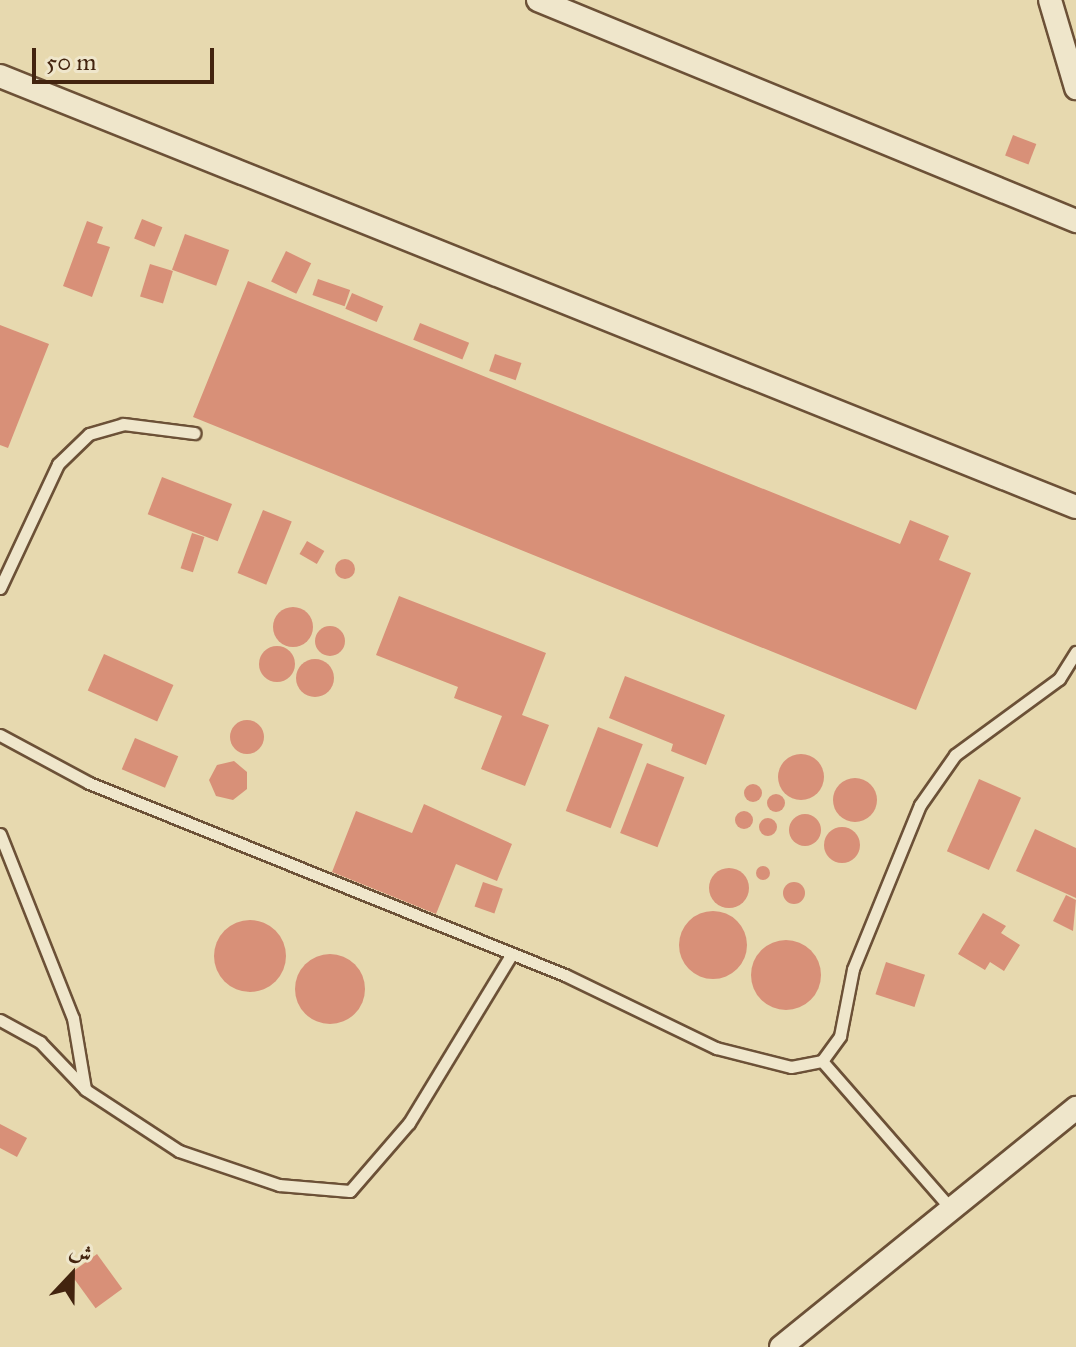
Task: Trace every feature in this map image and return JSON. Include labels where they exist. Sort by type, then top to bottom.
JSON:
[{"type":"street","points":[[538,0],[1076,221]]},
{"type":"street","points":[[1050,0],[1076,88]]},
{"type":"street","points":[[0,76],[1076,507]]},
{"type":"street","points":[[781,1347],[1076,1108]]},
{"type":"lane","points":[[0,588],[58,464],[89,434],[123,424],[194,433]]},
{"type":"lane","points":[[0,735],[89,783],[578,981],[716,1048],[791,1067],[822,1061],[840,1036],[853,969],[920,805],[955,755],[1059,679],[1076,652]]},
{"type":"lane","points":[[0,834],[73,1018],[86,1090]]},
{"type":"lane","points":[[0,1020],[40,1042],[86,1090],[179,1151],[279,1185],[350,1191],[417,1111],[511,955]]},
{"type":"lane","points":[[822,1061],[951,1209]]},
{"type":"building","points":[[1013,135],[1036,144],[1028,164],[1005,156]]},
{"type":"building","points":[[142,219],[162,227],[155,247],[134,238]]},
{"type":"building","points":[[87,221],[103,227],[97,243],[110,247],[92,297],[63,286]]},
{"type":"building","points":[[185,234],[229,250],[216,286],[172,270]]},
{"type":"building","points":[[286,251],[311,263],[296,294],[271,282]]},
{"type":"building","points":[[150,264],[173,271],[163,304],[140,297]]},
{"type":"building","points":[[318,279],[350,290],[345,306],[312,295]]},
{"type":"building","points":[[248,281],[900,544],[910,520],[949,536],[939,560],[971,573],[916,710],[193,417]]},
{"type":"building","points":[[352,293],[383,306],[377,322],[345,309]]},
{"type":"building","points":[[420,323],[469,343],[462,360],[413,340]]},
{"type":"building","points":[[0,325],[49,344],[8,448],[0,445]]},
{"type":"building","points":[[495,354],[521,363],[516,380],[489,371]]},
{"type":"building","points":[[162,477],[232,504],[218,541],[148,514]]},
{"type":"building","points":[[263,510],[292,522],[266,585],[238,573]]},
{"type":"building","points":[[192,533],[204,537],[193,572],[181,568]]},
{"type":"building","points":[[307,541],[324,551],[317,564],[300,554]]},
{"type":"building","points":[[345,559],[352,562],[355,569],[352,576],[345,579],[338,576],[335,569],[338,562]]},
{"type":"building","points":[[399,596],[546,653],[522,715],[549,725],[525,786],[481,769],[502,716],[454,698],[458,687],[376,655]]},
{"type":"building","points":[[293,607],[307,613],[313,627],[307,641],[293,647],[279,641],[273,627],[279,613]]},
{"type":"building","points":[[330,626],[341,630],[345,641],[341,652],[330,656],[319,652],[315,641],[319,630]]},
{"type":"building","points":[[277,646],[290,651],[295,664],[290,677],[277,682],[264,677],[259,664],[264,651]]},
{"type":"building","points":[[104,654],[173,685],[157,721],[88,691]]},
{"type":"building","points":[[315,659],[328,665],[334,678],[328,691],[315,697],[302,691],[296,678],[302,665]]},
{"type":"building","points":[[625,676],[725,715],[706,765],[671,751],[673,744],[609,718]]},
{"type":"building","points":[[247,720],[259,725],[264,737],[259,749],[247,754],[235,749],[230,737],[235,725]]},
{"type":"building","points":[[598,727],[643,744],[611,828],[566,811]]},
{"type":"building","points":[[135,738],[178,756],[165,788],[122,769]]},
{"type":"building","points":[[801,754],[817,761],[824,777],[817,793],[801,800],[785,793],[778,777],[785,761]]},
{"type":"building","points":[[234,761],[247,772],[247,789],[233,800],[216,796],[209,780],[217,765]]},
{"type":"building","points":[[647,763],[684,777],[657,847],[620,833]]},
{"type":"building","points":[[855,778],[871,784],[877,800],[871,816],[855,822],[839,816],[833,800],[839,784]]},
{"type":"building","points":[[979,779],[1021,798],[989,870],[947,851]]},
{"type":"building","points":[[753,784],[762,793],[753,802],[744,793]]},
{"type":"building","points":[[776,794],[785,803],[776,812],[767,803]]},
{"type":"building","points":[[424,804],[512,844],[497,881],[456,864],[436,914],[332,872],[356,811],[412,833]]},
{"type":"building","points":[[744,811],[753,820],[744,829],[735,820]]},
{"type":"building","points":[[805,814],[817,818],[821,830],[817,842],[805,846],[793,842],[789,830],[793,818]]},
{"type":"building","points":[[768,818],[777,827],[768,836],[759,827]]},
{"type":"building","points":[[842,827],[855,832],[860,845],[855,858],[842,863],[829,858],[824,845],[829,832]]},
{"type":"building","points":[[1035,829],[1076,848],[1076,898],[1016,871]]},
{"type":"building","points":[[763,866],[770,873],[763,880],[756,873]]},
{"type":"building","points":[[729,868],[743,874],[749,888],[743,902],[729,908],[715,902],[709,888],[715,874]]},
{"type":"building","points":[[483,882],[503,889],[494,913],[475,907]]},
{"type":"building","points":[[790,882],[798,882],[805,893],[798,904],[790,904],[783,897],[783,889]]},
{"type":"building","points":[[1066,895],[1076,900],[1073,931],[1053,921]]},
{"type":"building","points":[[706,911],[720,911],[732,916],[742,926],[747,945],[742,964],[732,974],[720,979],[706,979],[694,974],[684,964],[679,952],[679,938],[684,926],[694,916]]},
{"type":"building","points":[[983,913],[1006,926],[1001,933],[1020,945],[1004,971],[990,962],[985,970],[958,954]]},
{"type":"building","points":[[250,920],[270,926],[280,936],[286,956],[280,976],[270,986],[250,992],[230,986],[220,976],[214,956],[220,936],[230,926]]},
{"type":"building","points":[[786,940],[805,946],[815,956],[821,975],[815,994],[805,1004],[786,1010],[767,1004],[757,994],[751,975],[757,956],[767,946]]},
{"type":"building","points":[[330,954],[355,964],[365,989],[355,1014],[330,1024],[305,1014],[295,989],[305,964]]},
{"type":"building","points":[[886,962],[925,975],[914,1007],[875,994]]},
{"type":"building","points":[[0,1124],[27,1138],[17,1157],[0,1148]]},
{"type":"building","points":[[97,1254],[122,1289],[96,1308],[70,1273]]}]
